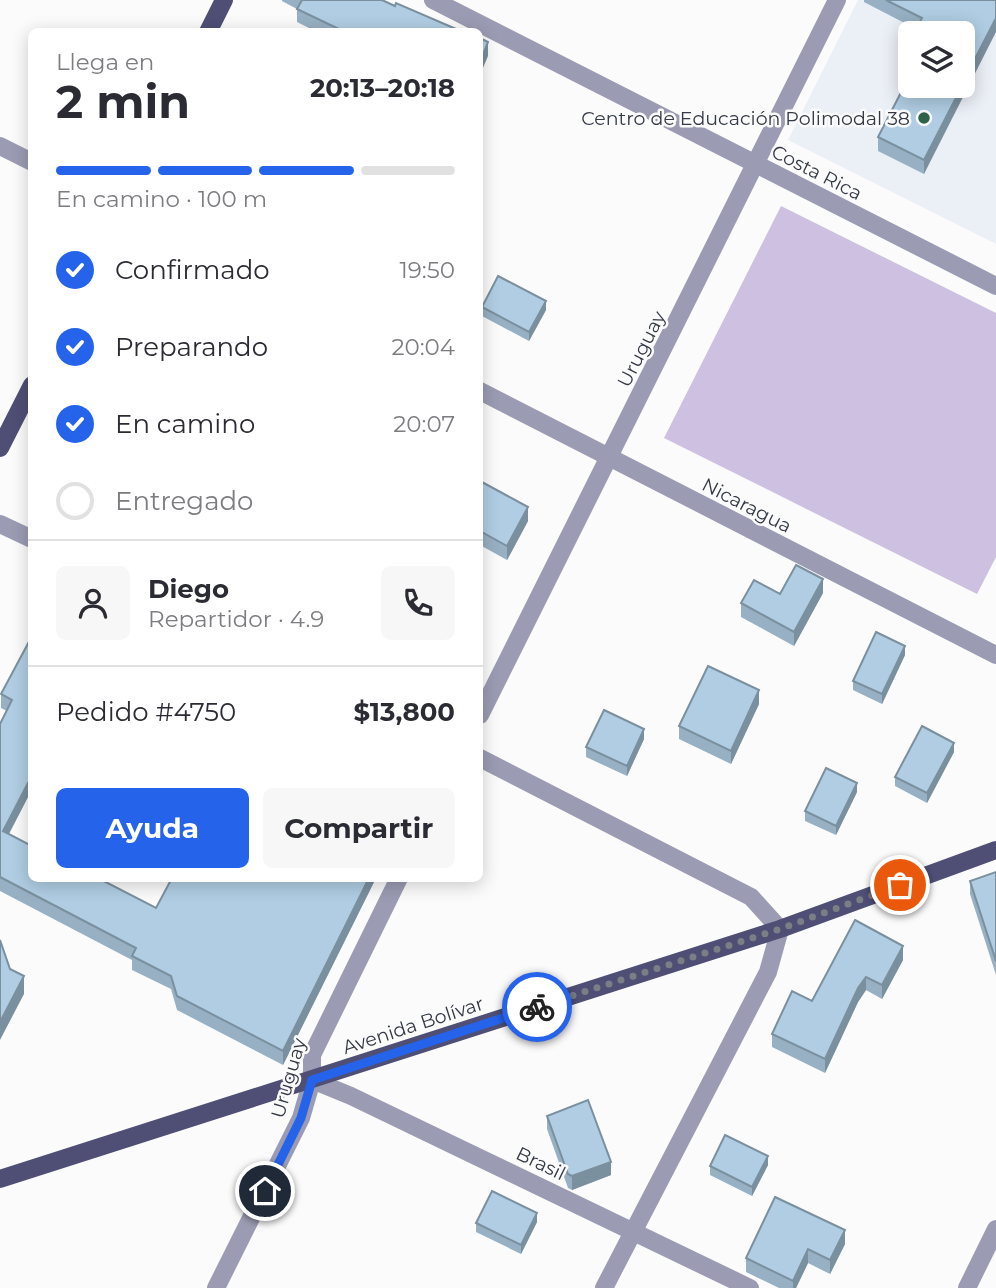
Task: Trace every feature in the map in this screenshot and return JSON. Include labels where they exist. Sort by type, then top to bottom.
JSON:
[{"type":"main road","points":[[210,28],[224,0]]},
{"type":"main road","points":[[0,448],[28,393]]},
{"type":"main road","name":"Avenida Bolívar","points":[[0,1179],[780,929],[996,850]]},
{"type":"street","name":"Costa Rica","points":[[433,0],[996,286]]},
{"type":"street","name":"Uruguay","points":[[483,709],[837,0]]},
{"type":"street","points":[[0,146],[28,160]]},
{"type":"street","name":"Nicaragua","points":[[483,393],[996,655]]},
{"type":"street","points":[[0,524],[28,537]]},
{"type":"street","points":[[483,760],[751,897],[780,929],[768,972],[604,1288]]},
{"type":"street","name":"Uruguay","points":[[216,1288],[301,1118],[312,1080],[312,1055],[397,882]]},
{"type":"street","name":"Brasil","points":[[312,1080],[351,1096],[750,1288]]},
{"type":"street","points":[[967,1288],[996,1229]]},
{"type":"shaded area","points":[[858,0],[996,0],[996,244],[788,140]]},
{"type":"shaded area","points":[[781,206],[996,313],[996,557],[977,594],[664,438]]},
{"type":"building","points":[[302,0],[382,0],[395,6],[396,3],[454,28],[337,28],[297,9]]},
{"type":"building","points":[[886,0],[996,0],[996,18],[975,59],[975,21],[920,21],[922,18]]},
{"type":"building","points":[[483,40],[488,42],[483,54]]},
{"type":"building","points":[[898,98],[956,98],[924,160],[878,137]]},
{"type":"building","points":[[498,276],[546,301],[529,332],[483,308]]},
{"type":"building","points":[[483,483],[528,507],[507,546],[483,533]]},
{"type":"building","points":[[796,565],[823,579],[794,632],[741,603],[754,580],[780,594]]},
{"type":"building","points":[[876,632],[905,646],[882,694],[853,681]]},
{"type":"building","points":[[28,643],[28,783],[3,831],[28,844],[28,882],[106,882],[156,908],[170,882],[367,882],[283,1051],[177,996],[171,976],[132,956],[136,948],[0,877],[0,724],[12,700],[1,694]]},
{"type":"building","points":[[708,666],[759,690],[731,751],[679,726]]},
{"type":"building","points":[[604,710],[644,729],[627,766],[586,747]]},
{"type":"building","points":[[922,726],[954,743],[927,793],[895,777]]},
{"type":"building","points":[[826,768],[857,783],[836,826],[805,811]]},
{"type":"building","points":[[996,872],[996,961],[970,881]]},
{"type":"building","points":[[855,920],[903,946],[882,985],[866,977],[858,988],[825,1059],[772,1034],[792,991],[812,1001]]},
{"type":"building","points":[[0,940],[10,969],[24,976],[0,1022]]},
{"type":"building","points":[[588,1100],[611,1162],[572,1176],[568,1174],[547,1116]]},
{"type":"building","points":[[725,1135],[768,1156],[752,1187],[710,1166]]},
{"type":"building","points":[[492,1191],[537,1213],[521,1245],[476,1223]]},
{"type":"building","points":[[775,1197],[845,1230],[830,1260],[808,1249],[793,1281],[746,1258]]},
{"type":"way so far","points":[[537,1007],[780,929],[900,885]]},
{"type":"place","name":"Centro de Educación Polimodal 38","points":[[924,118]]},
{"type":"route","points":[[265,1191],[301,1118],[312,1080],[537,1007]]}]
